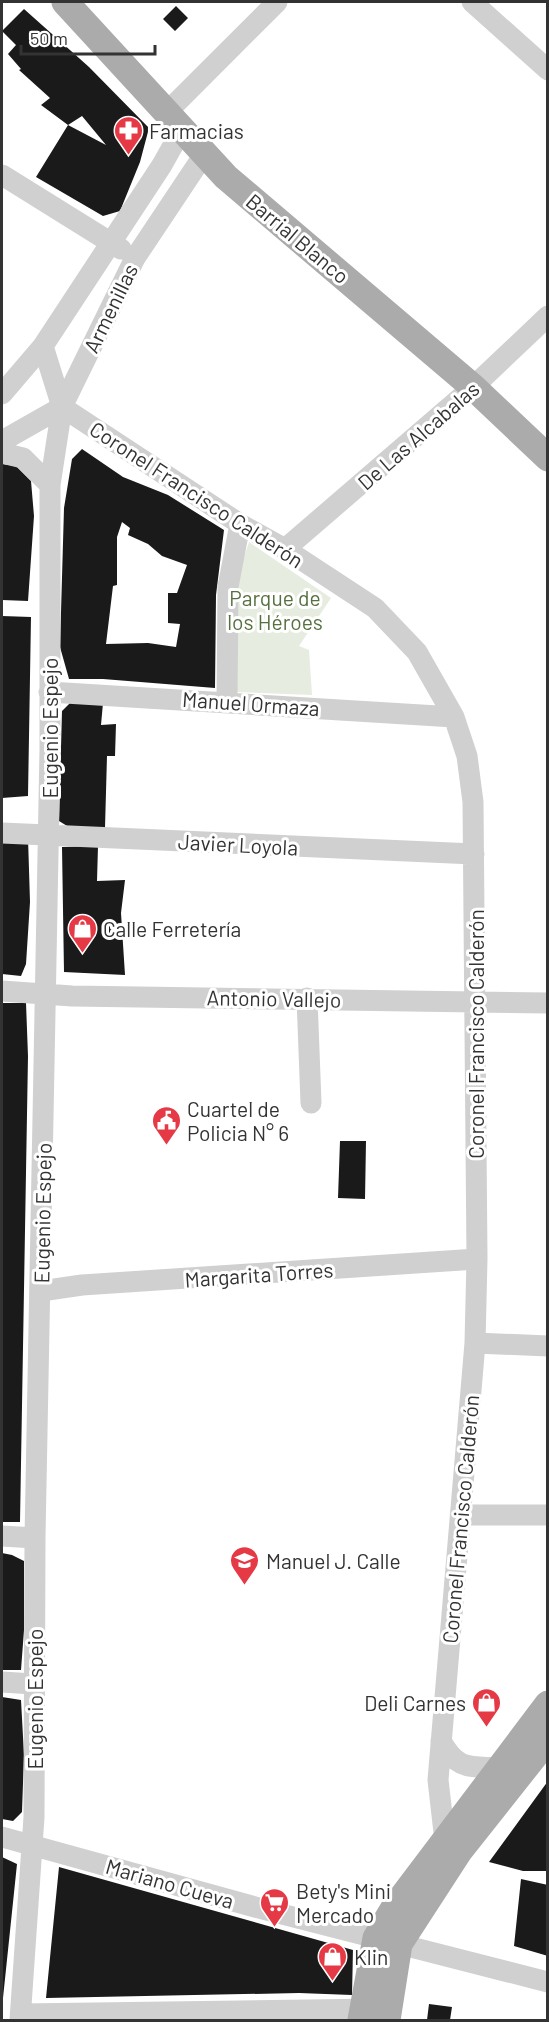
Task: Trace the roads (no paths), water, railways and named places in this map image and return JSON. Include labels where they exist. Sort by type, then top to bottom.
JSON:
[{"type":"main road","name":"Barrial Blanco","points":[[65,2],[203,156],[474,387],[548,458]]},
{"type":"main road","points":[[452,1846],[500,1768],[548,1704]]},
{"type":"main road","points":[[375,2015],[394,1908],[548,1739]]},
{"type":"street","name":"Armenillas","points":[[2,394],[43,346],[162,165],[174,121],[277,2]]},
{"type":"street","points":[[472,2],[548,70]]},
{"type":"street","name":"Armenillas","points":[[62,407],[135,258],[203,156]]},
{"type":"street","points":[[2,175],[135,258]]},
{"type":"street","name":"De Las Alcabalas","points":[[285,549],[474,387],[548,316]]},
{"type":"street","points":[[2,441],[62,407],[43,346]]},
{"type":"street","name":"Eugenio Espejo","points":[[20,2017],[33,1845],[35,1538],[48,835],[50,485],[62,407]]},
{"type":"street","name":"Coronel Francisco Calderón","points":[[62,407],[240,524],[285,549],[375,608],[417,652],[454,717],[467,756],[473,802],[477,1259],[474,1343],[438,1780],[452,1846]]},
{"type":"street","points":[[2,453],[23,458],[50,485]]},
{"type":"street","points":[[227,701],[228,587],[240,524]]},
{"type":"street","name":"Manuel Ormaza","points":[[49,692],[227,701],[454,717]]},
{"type":"street","name":"Javier Loyola","points":[[2,833],[474,854]]},
{"type":"street","name":"Antonio Vallejo","points":[[2,991],[72,996],[548,1003]]},
{"type":"street","points":[[307,998],[310,1103]]},
{"type":"street","name":"Margarita Torres","points":[[41,1291],[82,1285],[477,1259]]},
{"type":"street","points":[[474,1343],[548,1346]]},
{"type":"street","points":[[461,1515],[548,1515]]},
{"type":"street","points":[[2,1536],[35,1538]]},
{"type":"street","points":[[2,1682],[33,1684]]},
{"type":"street","points":[[441,1741],[451,1758],[463,1766],[500,1768]]},
{"type":"street","name":"Mariano Cueva","points":[[2,1837],[548,1982]]},
{"type":"street","points":[[20,2017],[375,2015]]},
{"type":"place","name":"Farmacias","points":[[128,156]]},
{"type":"place","name":"Calle Ferretería","points":[[82,954]]},
{"type":"place","name":"Cuartel de Policia N° 6","points":[[166,1146]]},
{"type":"place","name":"Manuel J. Calle","points":[[245,1586]]},
{"type":"place","name":"Deli Carnes","points":[[487,1728]]},
{"type":"place","name":"Bety's Mini Mercado","points":[[275,1928]]},
{"type":"place","name":"Klin","points":[[333,1982]]},
{"type":"park label","name":"Parque de los Héroes","points":[[275,609]]}]
